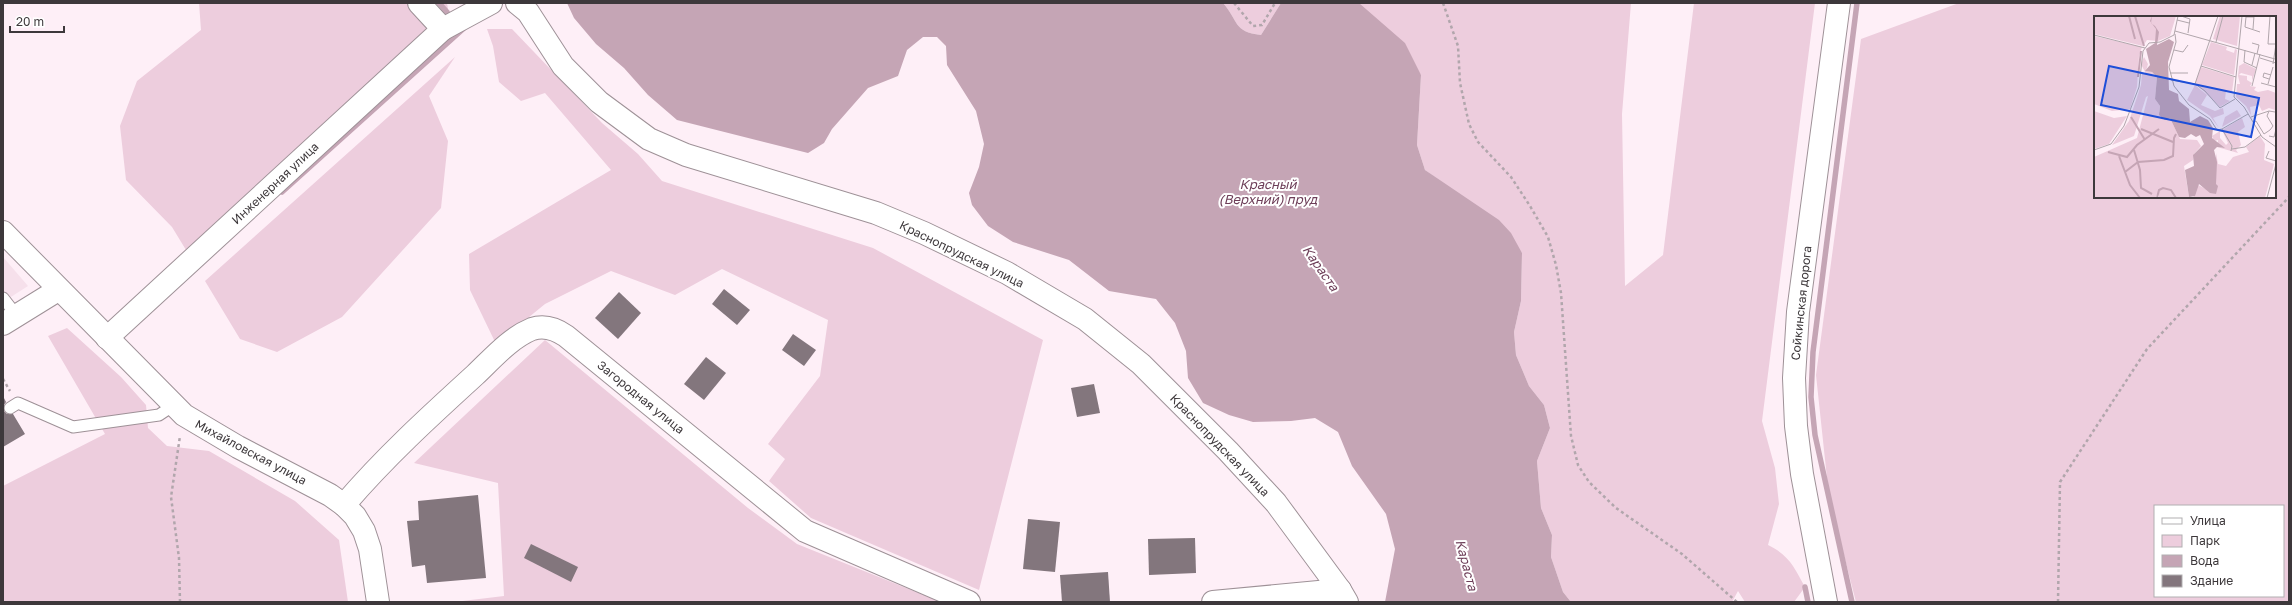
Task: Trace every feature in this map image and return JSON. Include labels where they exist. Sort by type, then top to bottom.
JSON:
[{"type":"street","points":[[419,3],[443,29],[491,3]]},
{"type":"street","name":"Краснопрудская улица","points":[[517,3],[528,12],[563,66],[599,102],[649,139],[686,155],[876,214],[924,233],[1007,273],[1085,319],[1141,364],[1228,451],[1276,503],[1343,596]]},
{"type":"street","name":"Сойкинская дорога","points":[[1826,602],[1802,474],[1796,426],[1794,378],[1798,312],[1839,3]]},
{"type":"street","name":"Инженерная улица","points":[[107,338],[443,29]]},
{"type":"street","name":"Михайловская улица","points":[[3,232],[58,290],[184,415],[205,429],[318,488],[344,505],[355,516],[364,531],[370,549],[378,602]]},
{"type":"street","points":[[10,320],[58,290]]},
{"type":"street","name":"Загородная улица","points":[[344,505],[362,484],[437,410],[510,344],[532,329],[546,328],[557,330],[566,336],[805,531],[969,602]]},
{"type":"street","points":[[1214,602],[1343,596]]},
{"type":"lane","points":[[3,298],[10,320]]},
{"type":"lane","points":[[10,408],[18,403],[73,427],[159,415],[174,405]]},
{"type":"path","points":[[1234,3],[1253,26],[1262,24],[1275,3]]},
{"type":"path","points":[[1443,3],[1458,46],[1460,83],[1469,124],[1478,142],[1511,177],[1548,237],[1556,265],[1561,293],[1570,436],[1578,465],[1589,482],[1616,508],[1682,554],[1737,602]]},
{"type":"path","points":[[2058,602],[2060,482],[2146,348],[2289,197]]},
{"type":"path","points":[[174,405],[181,429],[171,497],[179,558],[180,602]]},
{"type":"shaded area","points":[[3,257],[28,286],[3,302]]},
{"type":"green space","points":[[199,3],[447,3],[448,9],[186,250],[172,227],[126,180],[120,126],[137,81],[201,30]]},
{"type":"green space","points":[[1223,3],[1281,3],[1261,35],[1252,34],[1241,28]]},
{"type":"green space","points":[[1359,3],[1631,3],[1622,114],[1625,286],[1663,255],[1694,3],[1815,3],[1762,421],[1775,468],[1779,504],[1768,545],[1786,557],[1805,587],[1794,602],[1745,602],[1738,591],[1732,602],[1571,602],[1563,592],[1551,557],[1552,535],[1541,508],[1537,461],[1550,428],[1544,405],[1529,386],[1516,355],[1514,332],[1521,301],[1522,253],[1452,190],[1425,170],[1417,145],[1421,75]]},
{"type":"green space","points":[[1959,3],[2289,3],[2289,602],[1856,602],[1829,497],[1816,375],[1861,39]]},
{"type":"green space","points":[[487,29],[512,29],[602,123],[638,154],[662,181],[873,248],[1043,340],[979,590],[811,518],[769,481],[785,459],[768,444],[820,376],[828,320],[722,269],[675,295],[611,271],[545,304],[496,344],[470,290],[469,254],[611,170],[545,93],[521,101],[499,82],[493,46]]},
{"type":"green space","points":[[455,57],[429,96],[448,141],[441,208],[342,317],[277,352],[240,339],[205,281]]},
{"type":"green space","points":[[67,328],[121,377],[146,405],[148,428],[167,446],[209,451],[295,501],[339,540],[348,602],[3,602],[3,486],[105,434],[48,336]]},
{"type":"green space","points":[[545,340],[748,508],[797,544],[941,602],[454,602],[504,596],[498,483],[414,463]]},
{"type":"water","name":"Красный (Верхний) пруд","points":[[567,3],[1223,3],[1241,28],[1252,34],[1261,35],[1281,3],[1359,3],[1405,43],[1421,75],[1417,145],[1425,170],[1499,220],[1511,233],[1522,253],[1521,301],[1514,332],[1516,355],[1529,386],[1544,405],[1550,428],[1537,461],[1541,508],[1552,535],[1551,557],[1563,592],[1571,602],[1385,602],[1395,549],[1386,514],[1352,466],[1338,432],[1315,418],[1291,421],[1253,422],[1229,415],[1203,403],[1188,378],[1186,351],[1175,323],[1156,299],[1109,291],[1069,260],[1013,242],[988,226],[972,205],[969,193],[979,167],[984,144],[976,111],[947,65],[946,46],[937,37],[923,37],[907,50],[898,76],[868,88],[832,129],[824,143],[808,153],[677,120],[648,95],[624,68],[596,44],[574,18]]},
{"type":"building","points":[[724,289],[750,310],[737,325],[712,304]]},
{"type":"building","points":[[619,292],[641,313],[618,339],[595,318]]},
{"type":"building","points":[[793,334],[816,350],[804,366],[782,350]]},
{"type":"building","points":[[706,357],[726,373],[704,400],[684,384]]},
{"type":"building","points":[[1094,384],[1100,413],[1077,417],[1071,388]]},
{"type":"building","points":[[3,396],[6,402],[4,405],[4,411],[7,414],[13,414],[25,434],[3,447]]},
{"type":"building","points":[[478,495],[486,578],[427,583],[425,565],[412,567],[407,521],[419,520],[418,501]]},
{"type":"building","points":[[1028,519],[1060,522],[1055,572],[1023,569]]},
{"type":"building","points":[[1195,538],[1196,573],[1149,575],[1148,539]]},
{"type":"building","points":[[531,544],[578,567],[571,582],[524,558]]},
{"type":"building","points":[[1108,572],[1110,602],[1062,602],[1060,575]]},
{"type":"waterway","points":[[439,3],[447,12]]},
{"type":"waterway","points":[[1852,602],[1815,435],[1811,397],[1813,352],[1857,3]]},
{"type":"waterway","points":[[282,192],[463,29]]},
{"type":"waterway","points":[[1805,587],[1808,602]]},
{"type":"water label","name":"Караста","points":[[1321,268]]},
{"type":"water label","name":"Караста","points":[[1467,565]]}]
